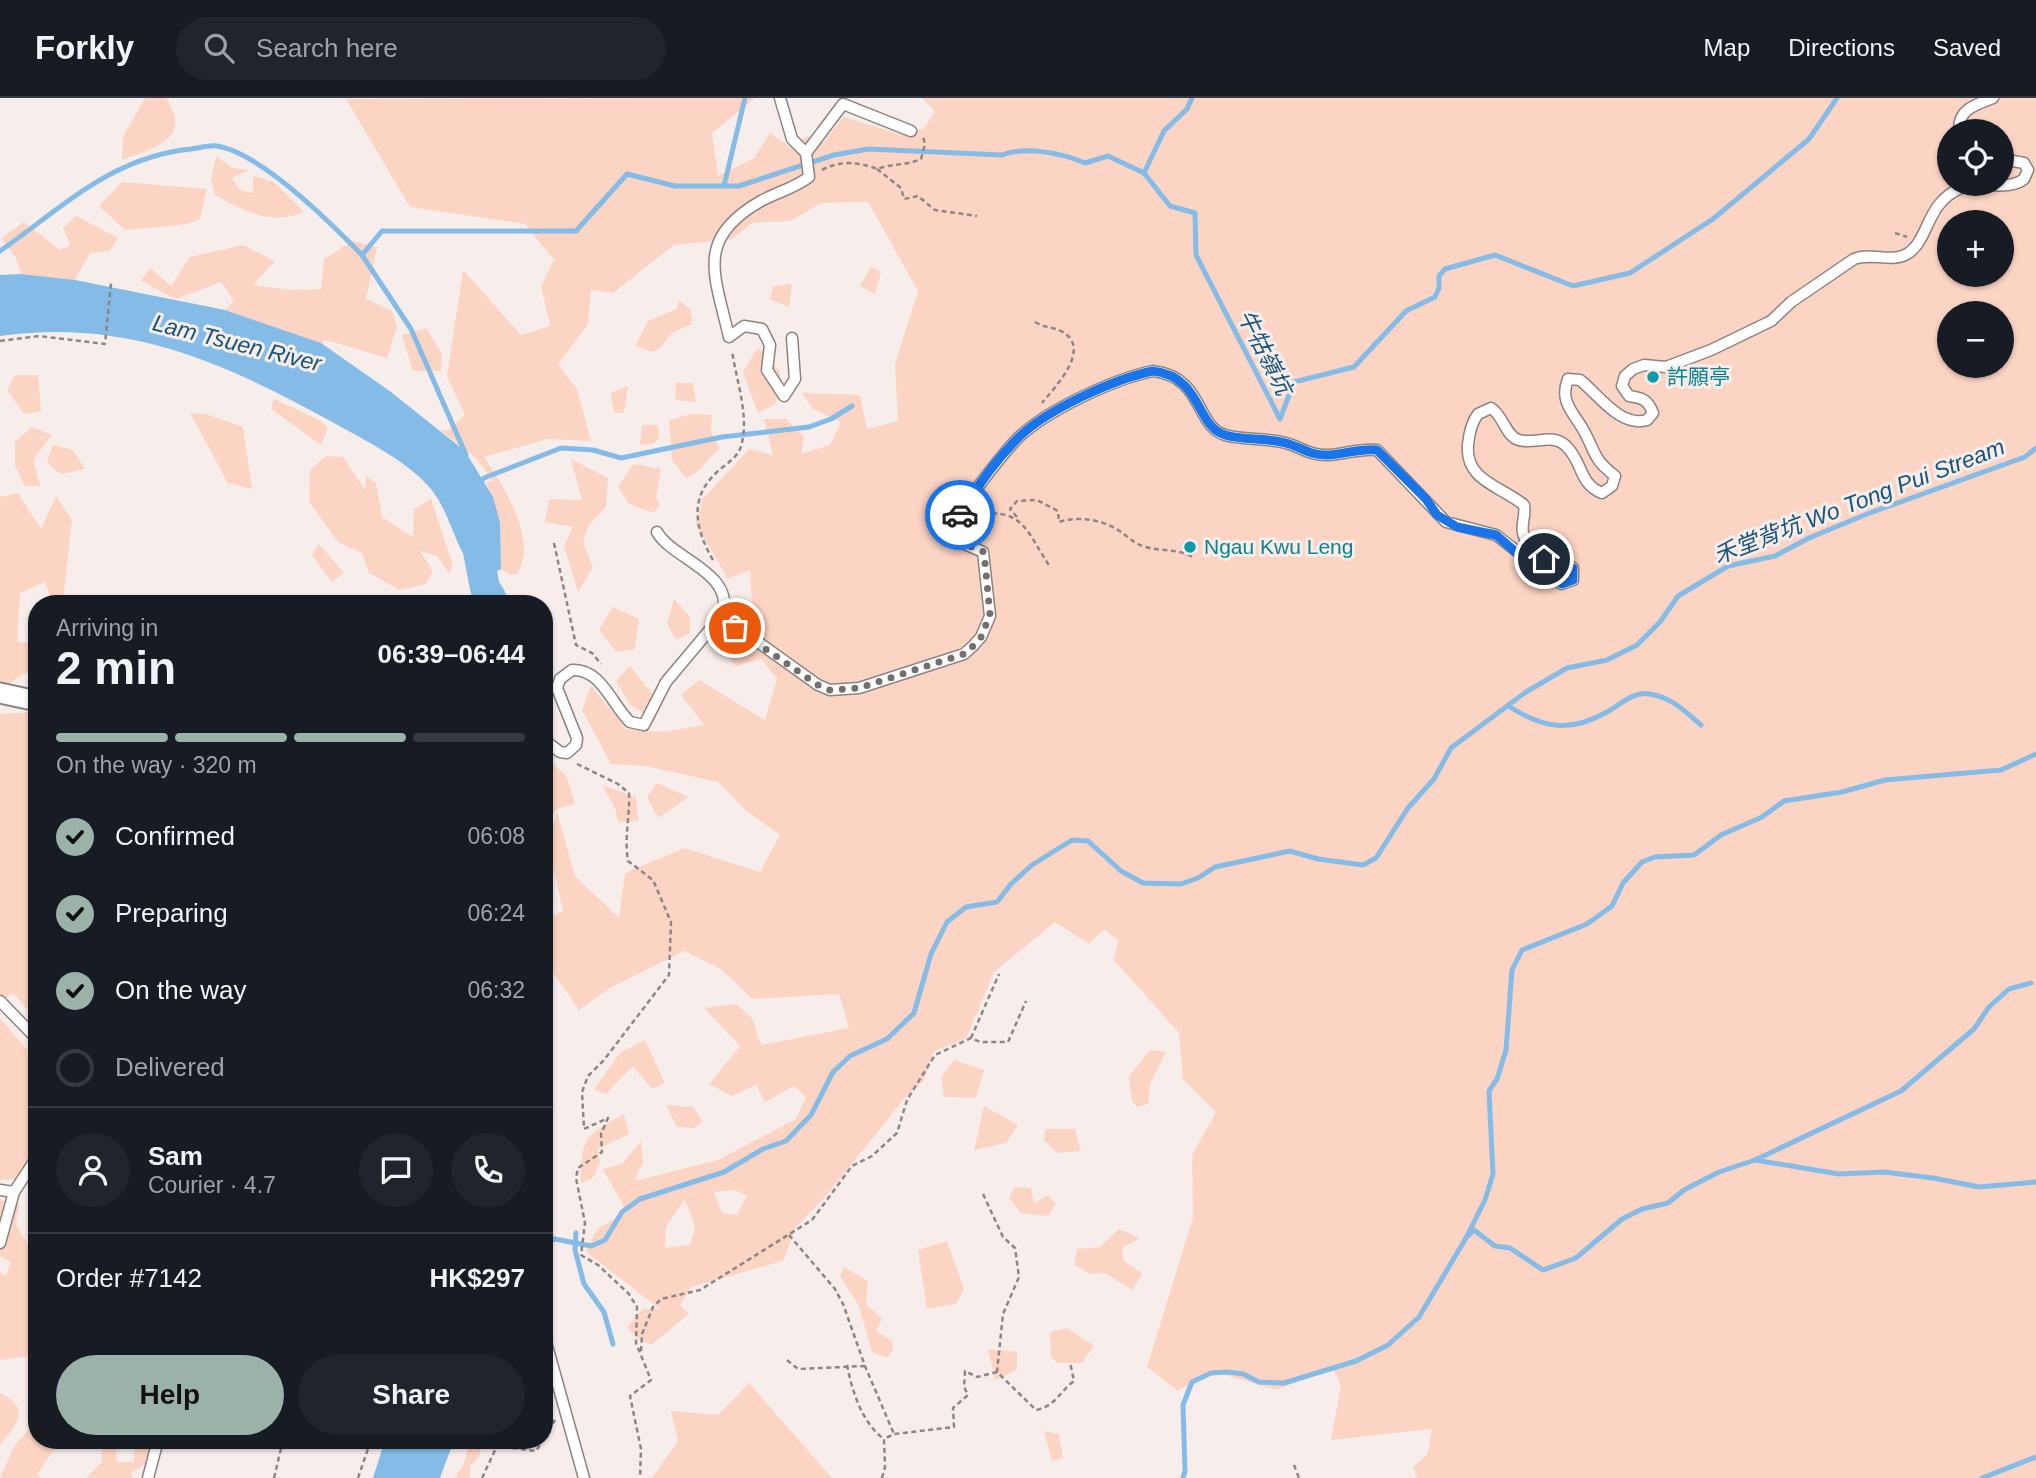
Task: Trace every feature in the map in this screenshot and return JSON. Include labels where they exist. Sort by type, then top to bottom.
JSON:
[{"type":"street","points":[[0,693],[28,699]]},
{"type":"lane","points":[[780,98],[792,139],[807,155],[809,174],[793,189],[763,200],[737,217],[723,232],[714,251],[713,265],[729,337],[744,326],[762,329],[771,345],[766,370],[784,396],[794,379],[792,338]]},
{"type":"lane","points":[[1959,119],[1965,111],[1993,98]]},
{"type":"lane","points":[[807,155],[843,104],[911,131]]},
{"type":"lane","points":[[2014,161],[2024,163],[2028,170],[2024,179],[2014,184]]},
{"type":"lane","points":[[719,620],[751,637],[804,678],[830,690],[859,688],[964,654],[981,637],[990,615],[984,552],[955,540],[953,534],[957,519],[977,489],[1024,433],[1060,409],[1153,371],[1167,372],[1180,379],[1191,390],[1212,424],[1225,435],[1286,443],[1312,454],[1377,450],[1447,522],[1496,535],[1532,566],[1567,584],[1573,580],[1573,568],[1544,559],[1531,549],[1523,536],[1524,505],[1480,477],[1470,467],[1467,455],[1469,437],[1478,414],[1491,408],[1497,412],[1511,435],[1520,440],[1554,439],[1567,446],[1584,480],[1592,489],[1602,493],[1612,486],[1615,476],[1599,465],[1586,434],[1568,409],[1563,392],[1568,379],[1580,380],[1604,405],[1630,419],[1647,420],[1653,413],[1648,402],[1644,398],[1629,396],[1622,386],[1625,376],[1633,369],[1644,365],[1666,367],[1711,350],[1766,323],[1854,259],[1868,254],[1897,257],[1909,253],[1936,207],[1949,196]]},
{"type":"lane","points":[[553,746],[567,753],[576,745],[577,738],[557,688],[561,679],[572,670],[588,672],[595,677],[630,722],[645,725],[666,682],[719,620],[724,609],[713,580],[696,563],[663,543],[657,532]]},
{"type":"lane","points":[[0,1001],[28,1030]]},
{"type":"lane","points":[[0,1243],[14,1192],[28,1171]]},
{"type":"lane","points":[[0,1190],[14,1192]]},
{"type":"lane","points":[[553,1367],[584,1478]]},
{"type":"lane","points":[[148,1478],[156,1449]]},
{"type":"path","points":[[877,169],[889,164],[906,165],[920,159],[925,144],[923,137]]},
{"type":"path","points":[[809,174],[834,163],[863,163],[877,169],[901,188],[904,199],[918,196],[935,210],[977,216]]},
{"type":"path","points":[[0,341],[39,336],[105,344],[111,283]]},
{"type":"path","points":[[1035,322],[1048,330],[1059,330],[1068,337],[1073,349],[1070,368],[1061,384],[1040,405]]},
{"type":"path","points":[[714,561],[698,530],[696,506],[714,474],[738,454],[745,431],[732,348]]},
{"type":"path","points":[[1051,568],[1010,509],[1017,501],[1037,500],[1058,511],[1059,522],[1085,518],[1119,530],[1130,540],[1147,548],[1184,551],[1194,558]]},
{"type":"path","points":[[957,519],[985,513],[1004,513],[1017,517]]},
{"type":"path","points":[[554,544],[576,645],[592,653],[602,666],[595,677]]},
{"type":"path","points":[[567,753],[578,765],[618,784],[629,793],[630,814],[624,836],[628,861],[653,880],[671,922],[669,975],[604,1060],[588,1076],[582,1092],[584,1129],[608,1118],[601,1135],[602,1152],[578,1168],[576,1178],[585,1223],[581,1255],[598,1265],[629,1294],[637,1307],[636,1343],[651,1380],[630,1396],[641,1449],[640,1478]]},
{"type":"path","points":[[640,1352],[642,1334],[653,1307],[661,1299],[701,1290],[812,1220],[852,1166],[872,1156],[897,1133],[907,1100],[935,1055],[971,1038],[999,974]]},
{"type":"path","points":[[971,1038],[980,1042],[1008,1042],[1026,1001]]},
{"type":"path","points":[[983,1194],[1003,1237],[1015,1248],[1019,1277],[1003,1314],[997,1371]]},
{"type":"path","points":[[788,1234],[835,1289],[849,1317],[865,1366],[894,1434]]},
{"type":"path","points":[[787,1360],[798,1369],[865,1366]]},
{"type":"path","points":[[997,1371],[1036,1410],[1048,1408],[1074,1381],[1070,1362]]},
{"type":"path","points":[[847,1366],[865,1418],[872,1431],[884,1439]]},
{"type":"path","points":[[884,1439],[894,1434],[954,1426],[953,1409],[968,1395],[964,1387],[965,1371],[977,1377],[997,1371]]},
{"type":"path","points":[[883,1478],[886,1467],[884,1439]]},
{"type":"path","points":[[274,1478],[282,1449]]},
{"type":"path","points":[[358,1478],[368,1449]]},
{"type":"path","points":[[482,1478],[496,1449]]},
{"type":"path","points":[[521,1449],[538,1449]]},
{"type":"path","points":[[1294,1465],[1299,1478]]},
{"type":"shaded area","points":[[145,98],[167,98],[175,127],[171,135],[157,146],[122,160],[123,137]]},
{"type":"shaded area","points":[[755,98],[712,133],[718,176],[754,158],[770,133],[792,148],[807,136],[823,143],[844,117],[899,134],[923,129],[935,112],[922,98],[2036,98],[2036,1478],[1417,1478],[1413,1467],[1427,1455],[1432,1429],[1331,1440],[1341,1386],[1333,1368],[1276,1390],[1212,1371],[1178,1391],[1147,1367],[1193,1217],[1192,1155],[1216,1112],[1183,1079],[1179,1033],[1113,959],[1119,941],[1104,929],[1089,944],[1055,922],[994,972],[966,1039],[934,1051],[924,1080],[905,1098],[825,1197],[796,1227],[783,1261],[691,1287],[680,1305],[689,1314],[651,1345],[637,1338],[627,1327],[643,1309],[660,1309],[586,1252],[597,1229],[627,1212],[603,1169],[622,1164],[641,1141],[643,1162],[635,1181],[718,1160],[796,1119],[806,1097],[794,1086],[765,1102],[756,1085],[732,1096],[709,1084],[740,1046],[704,1008],[736,1004],[752,1018],[761,1045],[849,1028],[839,994],[752,999],[721,969],[684,951],[610,988],[579,1010],[553,973],[553,916],[563,911],[553,866],[553,826],[557,812],[575,876],[619,918],[625,873],[684,848],[760,872],[780,835],[744,809],[718,782],[645,766],[611,764],[582,710],[591,686],[626,729],[662,732],[704,725],[681,695],[699,680],[765,720],[777,679],[761,659],[736,666],[712,638],[733,603],[752,602],[750,570],[728,579],[696,524],[702,500],[749,449],[773,455],[764,419],[786,419],[804,437],[801,454],[830,445],[841,422],[813,409],[802,393],[860,395],[867,429],[898,421],[895,364],[918,291],[868,202],[821,203],[790,221],[752,223],[732,239],[674,245],[613,293],[591,290],[588,324],[558,365],[577,389],[591,441],[548,439],[484,457],[509,498],[521,530],[523,561],[517,574],[511,575],[501,569],[500,522],[486,482],[493,481],[477,459],[440,430],[448,431],[465,415],[447,376],[463,270],[521,335],[550,326],[541,286],[554,260],[525,224],[410,207],[346,99]],"holes":[[[735,1190],[747,1196],[737,1215],[722,1213],[714,1192]],[[685,1199],[695,1227],[690,1245],[665,1248],[666,1227]]]},
{"type":"shaded area","points":[[216,156],[232,168],[249,170],[232,178],[240,190],[253,193],[253,176],[274,182],[304,212],[281,217],[258,215],[215,195],[211,179]]},
{"type":"shaded area","points":[[122,182],[207,189],[200,220],[182,225],[125,230],[99,206]]},
{"type":"shaded area","points":[[76,216],[118,238],[110,251],[90,253],[75,280],[21,274],[16,258],[1,238],[24,222],[60,250],[70,245],[63,228]]},
{"type":"shaded area","points":[[353,241],[377,247],[366,299],[392,311],[397,326],[387,358],[326,340],[321,343],[225,310],[234,301],[221,282],[176,299],[141,281],[150,268],[171,286],[190,257],[243,245],[275,261],[253,285],[291,290],[321,289],[324,259]]},
{"type":"shaded area","points":[[871,267],[881,272],[875,294],[860,286]]},
{"type":"shaded area","points":[[792,284],[789,307],[770,300],[773,286]]},
{"type":"shaded area","points":[[679,300],[691,310],[692,324],[672,333],[660,348],[653,352],[635,346],[648,321],[677,309]]},
{"type":"shaded area","points":[[426,328],[442,353],[441,371],[413,371],[402,335]]},
{"type":"shaded area","points":[[758,347],[780,371],[776,404],[758,413],[743,372]]},
{"type":"shaded area","points":[[15,375],[38,375],[41,411],[24,414],[7,390]]},
{"type":"shaded area","points":[[676,383],[693,383],[696,402],[675,400]]},
{"type":"shaded area","points":[[628,386],[624,413],[614,413],[611,393]]},
{"type":"shaded area","points":[[274,399],[321,421],[328,429],[321,445],[271,409]]},
{"type":"shaded area","points":[[190,413],[206,414],[243,427],[252,489],[228,483]]},
{"type":"shaded area","points":[[692,414],[712,415],[711,432],[720,449],[698,471],[686,478],[672,460],[669,420]]},
{"type":"shaded area","points":[[642,425],[658,425],[659,437],[653,444],[640,445]]},
{"type":"shaded area","points":[[32,427],[52,435],[33,460],[40,486],[25,486],[15,466],[15,442]]},
{"type":"shaded area","points":[[53,445],[73,450],[85,469],[60,474],[47,462]]},
{"type":"shaded area","points":[[326,456],[343,457],[365,490],[366,476],[376,483],[382,517],[413,537],[414,509],[431,499],[453,565],[449,573],[437,556],[420,551],[433,571],[426,584],[400,590],[369,573],[362,553],[339,543],[309,502],[310,470]]},
{"type":"shaded area","points":[[571,459],[608,478],[606,506],[588,527],[583,543],[593,567],[578,592],[564,546],[573,527],[545,522],[549,499],[582,500]]},
{"type":"shaded area","points":[[633,464],[661,469],[656,497],[660,505],[654,513],[629,504],[618,487]]},
{"type":"shaded area","points":[[18,493],[41,529],[56,496],[72,520],[65,595],[50,595],[45,582],[20,593],[17,642],[28,643],[28,672],[0,688],[0,497]]},
{"type":"shaded area","points":[[319,544],[344,573],[332,582],[312,555]]},
{"type":"shaded area","points":[[674,599],[690,617],[690,633],[676,640],[667,623]]},
{"type":"shaded area","points":[[613,607],[639,619],[635,649],[616,652],[599,629]]},
{"type":"shaded area","points":[[630,666],[653,695],[656,720],[630,705],[616,681]]},
{"type":"shaded area","points":[[28,712],[28,1010],[13,993],[0,1002],[0,714]]},
{"type":"shaded area","points":[[553,764],[567,777],[575,804],[559,808],[553,813]]},
{"type":"shaded area","points":[[657,783],[689,797],[658,818],[647,797]]},
{"type":"shaded area","points":[[602,785],[636,797],[638,821],[618,822],[615,808]]},
{"type":"shaded area","points":[[0,1018],[28,1051],[28,1178],[0,1180]]},
{"type":"shaded area","points":[[645,1040],[665,1083],[652,1089],[633,1066],[606,1094],[594,1089],[620,1053]]},
{"type":"shaded area","points":[[1150,1050],[1166,1052],[1150,1084],[1148,1104],[1137,1107],[1132,1101],[1129,1076]]},
{"type":"shaded area","points":[[954,1060],[984,1070],[976,1098],[944,1097],[941,1077]]},
{"type":"shaded area","points":[[666,1105],[693,1107],[703,1122],[694,1128],[677,1127]]},
{"type":"shaded area","points":[[984,1106],[1018,1125],[1006,1143],[974,1150]]},
{"type":"shaded area","points":[[624,1114],[629,1134],[598,1149],[600,1163],[592,1179],[581,1183],[582,1155],[588,1139]]},
{"type":"shaded area","points":[[1045,1129],[1075,1129],[1081,1151],[1057,1153],[1044,1140]]},
{"type":"shaded area","points":[[1014,1187],[1031,1188],[1034,1203],[1049,1195],[1056,1204],[1048,1216],[1021,1213],[1009,1198]]},
{"type":"shaded area","points":[[0,1200],[19,1204],[16,1225],[28,1242],[28,1357],[0,1360],[0,1272],[6,1276],[11,1262],[0,1256]]},
{"type":"shaded area","points":[[1119,1229],[1140,1238],[1122,1248],[1124,1261],[1143,1274],[1132,1290],[1105,1273],[1090,1274],[1074,1265],[1077,1249],[1100,1247]]},
{"type":"shaded area","points":[[947,1241],[964,1289],[956,1304],[927,1309],[918,1250]]},
{"type":"shaded area","points":[[844,1267],[868,1281],[866,1304],[882,1319],[876,1331],[892,1341],[893,1350],[887,1358],[872,1352],[859,1306],[840,1276]]},
{"type":"shaded area","points":[[1067,1328],[1094,1346],[1082,1363],[1058,1363],[1051,1357],[1050,1332]]},
{"type":"shaded area","points":[[988,1349],[1017,1352],[1017,1370],[995,1380]]},
{"type":"shaded area","points":[[749,1383],[832,1478],[652,1478],[678,1441],[671,1411],[718,1415]]},
{"type":"shaded area","points":[[0,1393],[11,1399],[19,1412],[15,1425],[0,1446]]},
{"type":"shaded area","points":[[28,1430],[28,1449],[55,1449],[37,1474],[41,1478],[0,1478],[15,1445]]},
{"type":"shaded area","points":[[1044,1431],[1059,1434],[1063,1458],[1052,1461]]},
{"type":"shaded area","points":[[101,1449],[116,1449],[117,1462],[134,1462],[135,1449],[163,1451],[130,1474],[134,1478],[86,1478],[102,1462]]},
{"type":"shaded area","points":[[468,1449],[481,1449],[478,1459],[470,1466],[470,1478],[454,1478],[463,1466]]},
{"type":"water","points":[[21,274],[75,280],[225,310],[321,343],[391,392],[465,451],[493,497],[500,522],[501,569],[483,579],[474,570],[460,548],[438,500],[431,489],[410,469],[359,437],[254,382],[174,350],[133,340],[47,332],[0,336],[0,275]]},
{"type":"water","points":[[382,1449],[451,1449],[440,1478],[373,1478]]},
{"type":"waterway","points":[[724,186],[745,98]]},
{"type":"waterway","points":[[1144,173],[1164,131],[1187,109],[1192,98]]},
{"type":"waterway","name":"牛牯嶺坑","points":[[466,455],[411,329],[362,255],[382,231],[576,231],[627,174],[675,186],[739,186],[834,155],[868,149],[1002,155],[1033,151],[1066,156],[1085,163],[1108,156],[1144,173],[1170,206],[1195,213],[1196,255],[1280,419],[1294,382],[1354,367],[1406,311],[1435,297],[1439,288],[1439,276],[1445,269],[1495,255],[1573,286],[1630,273],[1713,219],[1809,139],[1837,98]]},
{"type":"waterway","points":[[0,251],[112,173],[162,154],[217,146],[235,151],[274,175],[314,208],[362,255]]},
{"type":"waterway","points":[[480,483],[484,478],[561,448],[593,450],[621,458],[722,437],[809,427],[831,419],[852,406]]},
{"type":"waterway","name":"禾堂背坑 Wo Tong Pui Stream","points":[[553,1240],[591,1246],[605,1240],[622,1212],[640,1199],[724,1172],[763,1149],[786,1141],[811,1115],[833,1072],[850,1056],[887,1039],[914,1013],[931,954],[947,922],[966,907],[997,902],[1011,884],[1032,865],[1072,840],[1088,841],[1121,871],[1143,883],[1181,884],[1198,878],[1215,867],[1290,851],[1318,859],[1363,865],[1376,858],[1408,808],[1434,779],[1451,748],[1526,692],[1567,668],[1607,660],[1637,645],[1660,622],[1678,596],[1728,566],[1775,556],[1809,538],[1867,514],[2025,457],[2036,448]]},
{"type":"waterway","name":"Lam Tsuen River","points":[[476,541],[485,588],[490,595]]},
{"type":"waterway","points":[[1510,707],[1534,720],[1569,725],[1594,719],[1632,697],[1650,694],[1671,702],[1701,725]]},
{"type":"waterway","points":[[1183,1478],[1183,1405],[1192,1382],[1211,1373],[1228,1372],[1243,1374],[1259,1382],[1284,1383],[1356,1361],[1388,1345],[1419,1317],[1466,1238],[1485,1200],[1493,1174],[1489,1091],[1497,1079],[1506,1050],[1512,970],[1522,950],[1587,924],[1612,906],[1623,883],[1642,862],[1655,857],[1694,855],[1721,835],[1762,817],[1784,801],[1842,792],[1885,780],[2001,770],[2036,754]]},
{"type":"waterway","points":[[1469,1235],[1474,1230],[1495,1246],[1510,1248],[1543,1270],[1576,1258],[1622,1219],[1642,1209],[1668,1203],[1684,1190],[1719,1172],[1755,1160],[1901,1091],[1974,1029],[1989,1007],[2009,989],[2031,983]]},
{"type":"waterway","points":[[1755,1160],[1839,1174],[1884,1172],[1979,1187],[2036,1182]]},
{"type":"waterway","points":[[576,1233],[575,1250],[584,1284],[604,1312],[613,1344]]},
{"type":"waterway","points":[[1982,1478],[2036,1457]]},
{"type":"way so far","points":[[735,628],[788,663],[804,678],[830,690],[859,688],[964,654],[981,637],[990,615],[984,552],[955,540],[954,524],[960,515]]},
{"type":"place","name":"許願亭","points":[[1653,377]]},
{"type":"place","name":"Ngau Kwu Leng","points":[[1190,547]]},
{"type":"route","points":[[960,515],[969,498],[1024,433],[1060,409],[1141,373],[1167,372],[1180,379],[1191,390],[1217,431],[1225,435],[1286,443],[1312,454],[1330,455],[1377,450],[1396,472],[1426,499],[1437,515],[1447,522],[1457,527],[1496,535],[1532,566],[1551,578],[1562,584],[1573,580],[1573,568],[1544,559]]}]
